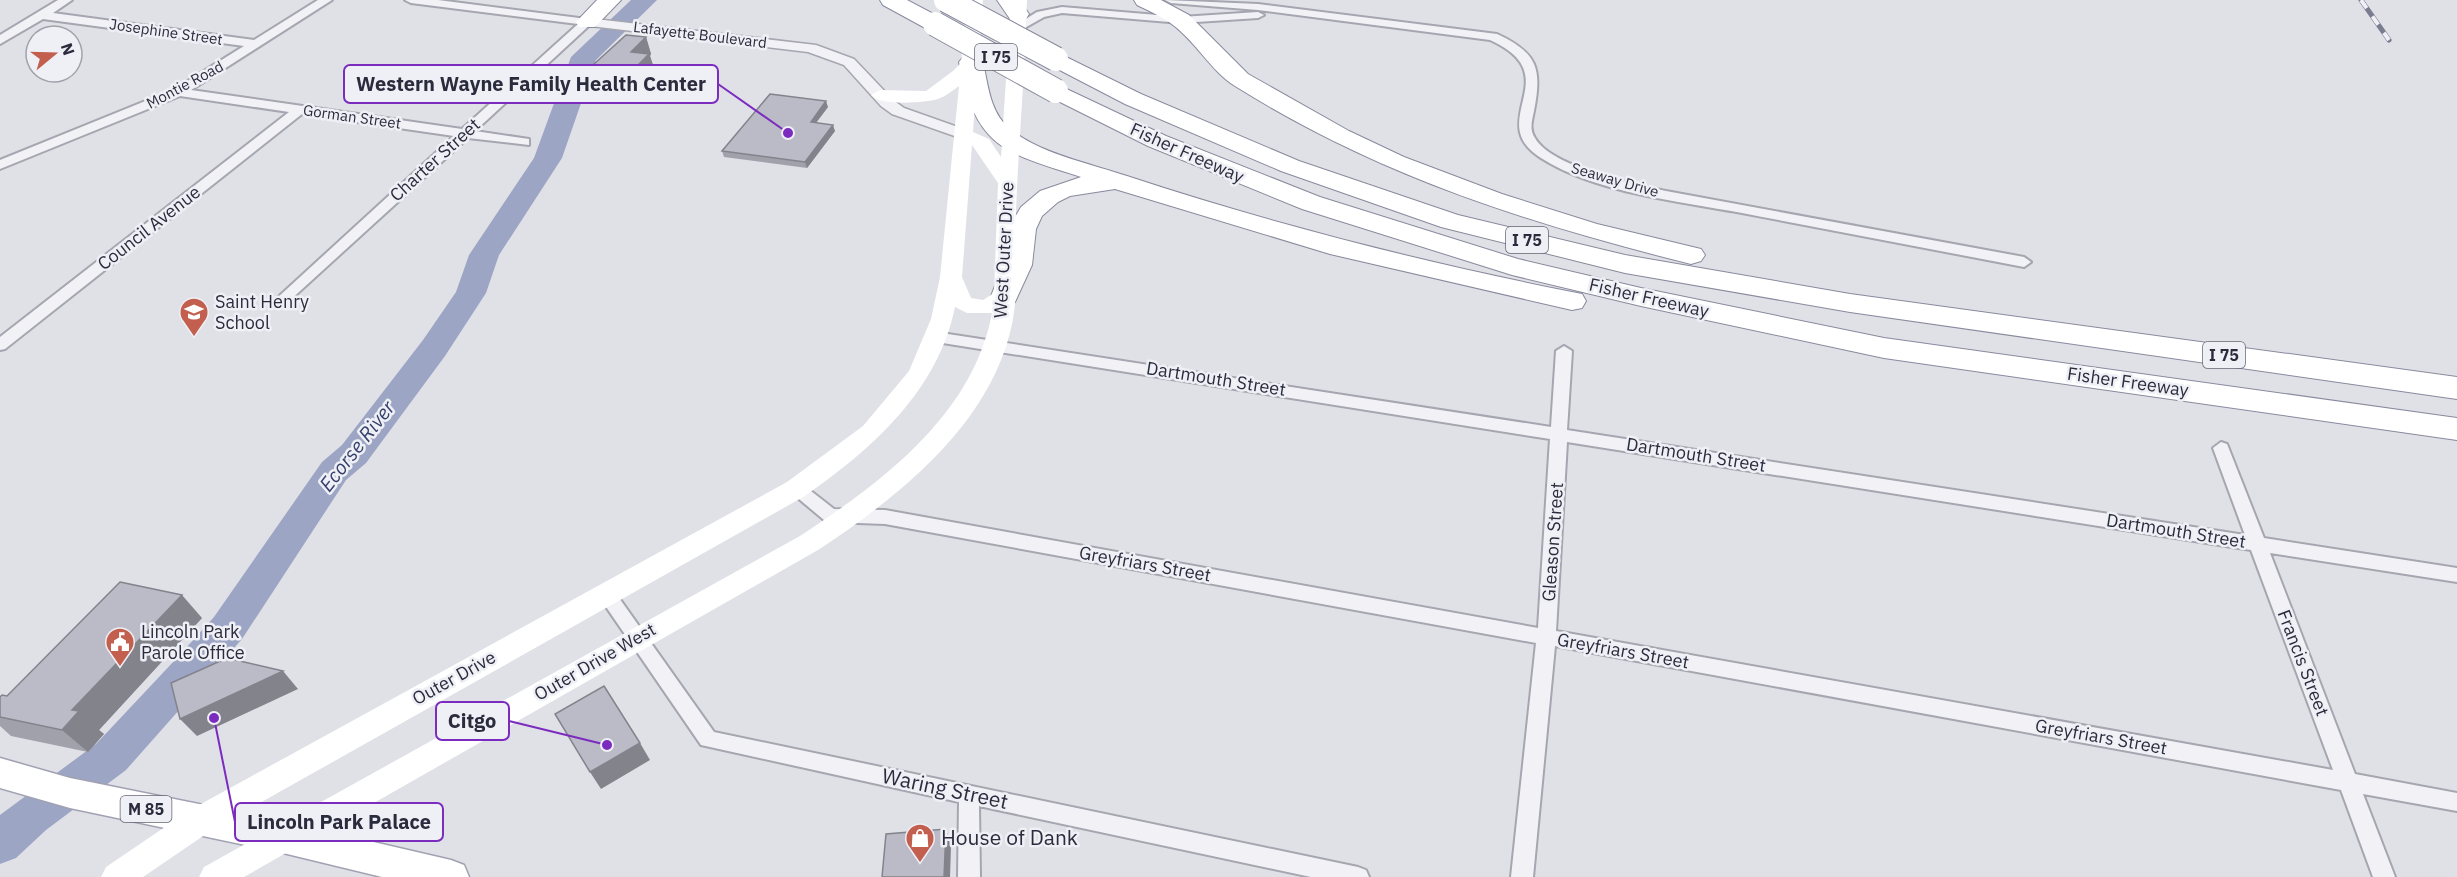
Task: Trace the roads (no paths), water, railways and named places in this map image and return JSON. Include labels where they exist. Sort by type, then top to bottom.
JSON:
[{"type":"highway","points":[[597,23],[610,0]]},
{"type":"highway","name":"Fisher Freeway","points":[[891,0],[1056,91],[1157,141],[1311,203],[1407,235],[1512,266],[1630,295],[1884,348],[2457,429]]},
{"type":"highway","name":"Fisher Freeway","points":[[946,0],[1168,115],[1290,166],[1450,221],[1625,264],[1850,303],[2457,388]]},
{"type":"highway","points":[[1145,0],[1176,10],[1240,79],[1295,113],[1395,162],[1493,200],[1647,245],[2026,326]]},
{"type":"highway","points":[[971,62],[982,111],[989,123],[1011,142],[1126,184],[1289,234],[1510,289],[1833,348],[1884,348]]},
{"type":"highway","points":[[1005,296],[1018,263],[1023,226],[1031,211],[1048,196],[1072,188],[1110,182],[1126,184]]},
{"type":"main road","points":[[796,489],[827,468],[871,432],[891,410],[919,374],[935,336],[948,300],[951,277],[975,0]]},
{"type":"main road","name":"West Outer Drive","points":[[850,517],[898,477],[935,440],[972,390],[995,344],[1005,296],[1007,183],[1011,142],[1016,10]]},
{"type":"main road","points":[[880,95],[913,98],[937,94],[950,86],[971,62]]},
{"type":"main road","points":[[963,134],[982,143],[1007,183]]},
{"type":"main road","points":[[951,277],[962,301],[968,306],[987,307],[1005,296]]},
{"type":"main road","name":"Outer Drive","points":[[117,877],[201,820],[796,489]]},
{"type":"main road","name":"Outer Drive West","points":[[215,877],[850,517]]},
{"type":"main road","name":"M 85","points":[[0,773],[91,797],[283,837],[451,877]]},
{"type":"street","points":[[0,40],[66,0]]},
{"type":"street","name":"Montie Road","points":[[0,165],[179,92],[326,0]]},
{"type":"street","name":"Lafayette Boulevard","points":[[411,0],[811,48],[830,53],[849,62],[898,111],[963,134]]},
{"type":"street","name":"Seaway Drive","points":[[1016,10],[1041,14],[1062,10],[1302,12],[1474,33],[1510,44],[1524,54],[1532,69],[1524,129],[1525,138],[1543,156],[1583,172],[1666,195],[2024,262]]},
{"type":"street","name":"Seaway Drive","points":[[1176,10],[1302,12]]},
{"type":"street","name":"Josephine Street","points":[[41,15],[256,44]]},
{"type":"street","name":"Charter Street","points":[[283,299],[465,133],[597,23]]},
{"type":"street","name":"Gorman Street","points":[[179,92],[524,142]]},
{"type":"street","name":"Council Avenue","points":[[0,345],[299,110]]},
{"type":"street","name":"Dartmouth Street","points":[[935,336],[2457,575]]},
{"type":"street","name":"Gleason Street","points":[[1522,877],[1547,637],[1557,433],[1564,351]]},
{"type":"street","name":"Francis Street","points":[[2221,448],[2384,877]]},
{"type":"street","name":"Greyfriars Street","points":[[796,489],[830,515],[895,519],[2457,802]]},
{"type":"street","name":"Waring Street","points":[[606,593],[708,740],[1358,877]]},
{"type":"street","points":[[969,794],[969,877]]},
{"type":"waterway","name":"Ecorse River","points":[[0,843],[31,816],[111,757],[228,628],[334,471],[354,454],[434,348],[471,293],[484,255],[548,158],[584,57],[645,0]]},
{"type":"railway","points":[[2361,0],[2389,40]]},
{"type":"place","name":"Western Wayne Family Health Center","points":[[788,133]]},
{"type":"place","name":"Saint Henry School","points":[[194,338]]},
{"type":"place","name":"Lincoln Park Parole Office","points":[[120,668]]},
{"type":"place","name":"Lincoln Park Palace","points":[[214,718]]},
{"type":"place","name":"Citgo","points":[[607,745]]},
{"type":"place","name":"House of Dank","points":[[920,864]]}]
